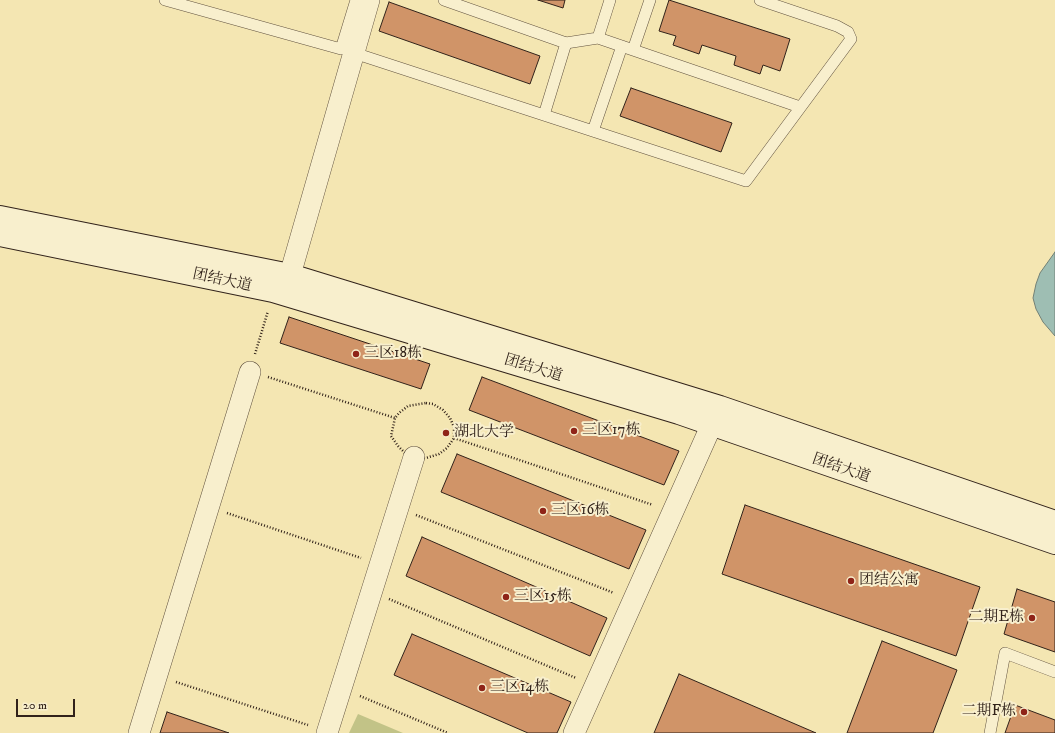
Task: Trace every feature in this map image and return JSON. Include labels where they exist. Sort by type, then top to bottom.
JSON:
[{"type":"main road","name":"团结大道","points":[[0,217],[290,275],[720,407],[1055,522]]},
{"type":"main road","name":"团结大道","points":[[0,235],[273,291],[680,413],[1055,543]]},
{"type":"street","points":[[290,275],[369,0]]},
{"type":"street","points":[[139,733],[250,372]]},
{"type":"street","points":[[574,733],[712,424]]},
{"type":"street","points":[[327,732],[414,457]]},
{"type":"lane","points":[[165,0],[341,50],[356,0]]},
{"type":"lane","points":[[444,0],[566,43],[598,38],[800,107]]},
{"type":"lane","points":[[598,38],[610,0]]},
{"type":"lane","points":[[633,50],[650,0]]},
{"type":"lane","points":[[354,53],[746,181],[851,39],[848,32],[837,26],[760,0]]},
{"type":"lane","points":[[544,115],[566,43]]},
{"type":"lane","points":[[593,131],[622,46]]},
{"type":"lane","points":[[990,733],[1005,653],[1055,672]]},
{"type":"path","points":[[273,291],[250,372],[395,418]]},
{"type":"path","points":[[416,404],[433,404],[450,418],[454,427],[454,438],[447,448],[439,454],[426,458],[414,457],[406,454],[391,436],[395,418],[408,406],[416,404]]},
{"type":"path","points":[[454,438],[672,512]]},
{"type":"path","points":[[208,507],[380,565]]},
{"type":"path","points":[[398,508],[633,600]]},
{"type":"path","points":[[372,591],[595,686]]},
{"type":"path","points":[[156,676],[327,732]]},
{"type":"path","points":[[341,688],[448,733]]},
{"type":"green space","points":[[358,714],[403,733],[349,733]]},
{"type":"water","points":[[1055,252],[1055,336],[1043,322],[1036,309],[1033,298],[1040,273]]},
{"type":"building","points":[[538,0],[565,0],[563,8]]},
{"type":"building","points":[[669,0],[790,39],[780,71],[763,65],[760,74],[734,65],[736,56],[702,45],[699,54],[673,45],[676,36],[659,31]]},
{"type":"building","points":[[389,2],[540,56],[530,84],[379,31]]},
{"type":"building","points":[[631,88],[732,123],[721,152],[620,116]]},
{"type":"building","name":"三区18栋","points":[[289,317],[430,364],[421,389],[280,343]]},
{"type":"building","name":"三区17栋","points":[[482,377],[679,451],[664,485],[469,410]]},
{"type":"building","name":"三区16栋","points":[[457,454],[646,530],[629,569],[441,492]]},
{"type":"building","name":"团结公寓","points":[[745,505],[980,587],[956,656],[722,574]]},
{"type":"building","name":"三区15栋","points":[[422,537],[607,618],[590,656],[406,576]]},
{"type":"building","name":"二期E栋","points":[[1017,589],[1055,602],[1055,652],[1004,634]]},
{"type":"building","name":"三区14栋","points":[[412,634],[571,702],[557,733],[528,733],[394,675]]},
{"type":"building","points":[[882,641],[957,670],[933,733],[847,733]]},
{"type":"building","points":[[679,674],[816,733],[654,733]]},
{"type":"building","name":"二期F栋","points":[[1015,705],[1055,720],[1055,733],[1005,733]]},
{"type":"building","points":[[167,712],[229,733],[160,733]]},
{"type":"place","name":"三区18栋","points":[[356,354]]},
{"type":"place","name":"三区17栋","points":[[574,431]]},
{"type":"place","name":"湖北大学","points":[[446,433]]},
{"type":"place","name":"三区16栋","points":[[543,511]]},
{"type":"place","name":"团结公寓","points":[[851,581]]},
{"type":"place","name":"三区15栋","points":[[506,597]]},
{"type":"place","name":"二期E栋","points":[[1032,618]]},
{"type":"place","name":"三区14栋","points":[[482,688]]},
{"type":"place","name":"二期F栋","points":[[1024,712]]}]
